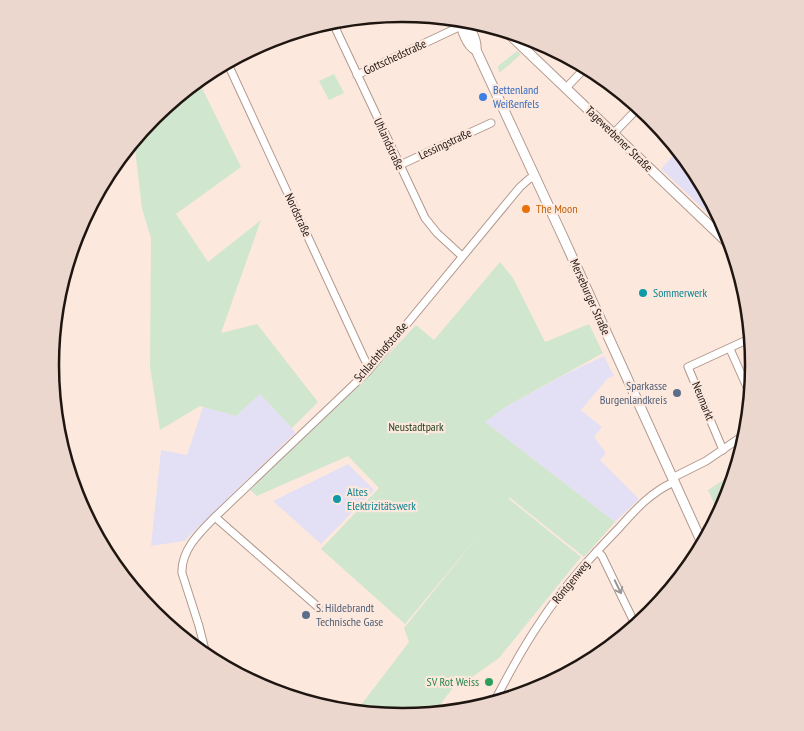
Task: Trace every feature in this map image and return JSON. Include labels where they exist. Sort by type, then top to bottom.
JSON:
[{"type":"main road","name":"Merseburger Straße","points":[[470,29],[477,45],[476,50],[699,537]]},
{"type":"main road","name":"Tagewerbener Straße","points":[[519,44],[719,234]]},
{"type":"street","name":"Gottschedstraße","points":[[357,75],[453,26]]},
{"type":"street","name":"Uhlandstraße","points":[[336,29],[425,218],[437,233],[462,256]]},
{"type":"street","name":"Nordstraße","points":[[231,68],[363,356],[371,367]]},
{"type":"street","points":[[566,88],[581,72]]},
{"type":"street","points":[[613,134],[633,113]]},
{"type":"street","name":"Lessingstraße","points":[[400,165],[491,123]]},
{"type":"street","name":"Schlachthofstraße","points":[[204,646],[182,573],[184,557],[194,540],[215,517],[371,367],[520,187],[535,176]]},
{"type":"street","name":"Neumarkt","points":[[723,450],[688,367],[744,341]]},
{"type":"street","points":[[730,348],[744,381]]},
{"type":"street","name":"Röntgenweg","points":[[498,695],[541,620],[597,551],[655,492],[736,441]]},
{"type":"street","points":[[215,517],[318,607]]},
{"type":"street","points":[[597,551],[602,556],[633,619]]},
{"type":"shaded area","points":[[673,156],[699,194],[711,216],[661,169]]},
{"type":"shaded area","points":[[604,356],[614,376],[608,378],[581,410],[602,427],[594,437],[606,453],[600,460],[639,499],[615,522],[485,422],[507,406]]},
{"type":"shaded area","points":[[260,394],[295,433],[184,541],[151,546],[161,450],[187,455],[203,407],[236,416]]},
{"type":"shaded area","points":[[348,464],[374,490],[321,544],[273,501]]},
{"type":"green space","points":[[517,51],[521,54],[499,73],[498,66]]},
{"type":"green space","points":[[334,74],[344,93],[329,100],[319,81]]},
{"type":"green space","points":[[201,87],[241,167],[176,214],[208,262],[261,220],[221,333],[257,324],[318,402],[292,428],[260,394],[236,416],[200,406],[160,430],[150,367],[151,238],[142,209],[135,150],[159,123]]},
{"type":"green space","name":"Neustadtpark","points":[[500,262],[513,278],[545,342],[589,324],[603,353],[507,406],[485,422],[615,522],[584,557],[509,497],[509,499],[581,557],[499,658],[468,680],[462,676],[439,707],[380,708],[360,706],[409,642],[404,628],[479,535],[405,624],[321,549],[379,488],[348,456],[257,496],[250,490],[373,371],[416,325],[434,340]]},
{"type":"green space","points":[[726,478],[715,506],[708,490]]},
{"type":"place","name":"Bettenland Weißenfels","points":[[483,97]]},
{"type":"place","name":"The Moon","points":[[526,209]]},
{"type":"place","name":"Sommerwerk","points":[[643,293]]},
{"type":"place","name":"Sparkasse Burgenlandkreis","points":[[677,393]]},
{"type":"place","name":"Altes Elektrizitätswerk","points":[[337,499]]},
{"type":"place","name":"S. Hildebrandt Technische Gase","points":[[306,615]]},
{"type":"place","name":"SV Rot Weiss","points":[[489,682]]}]
